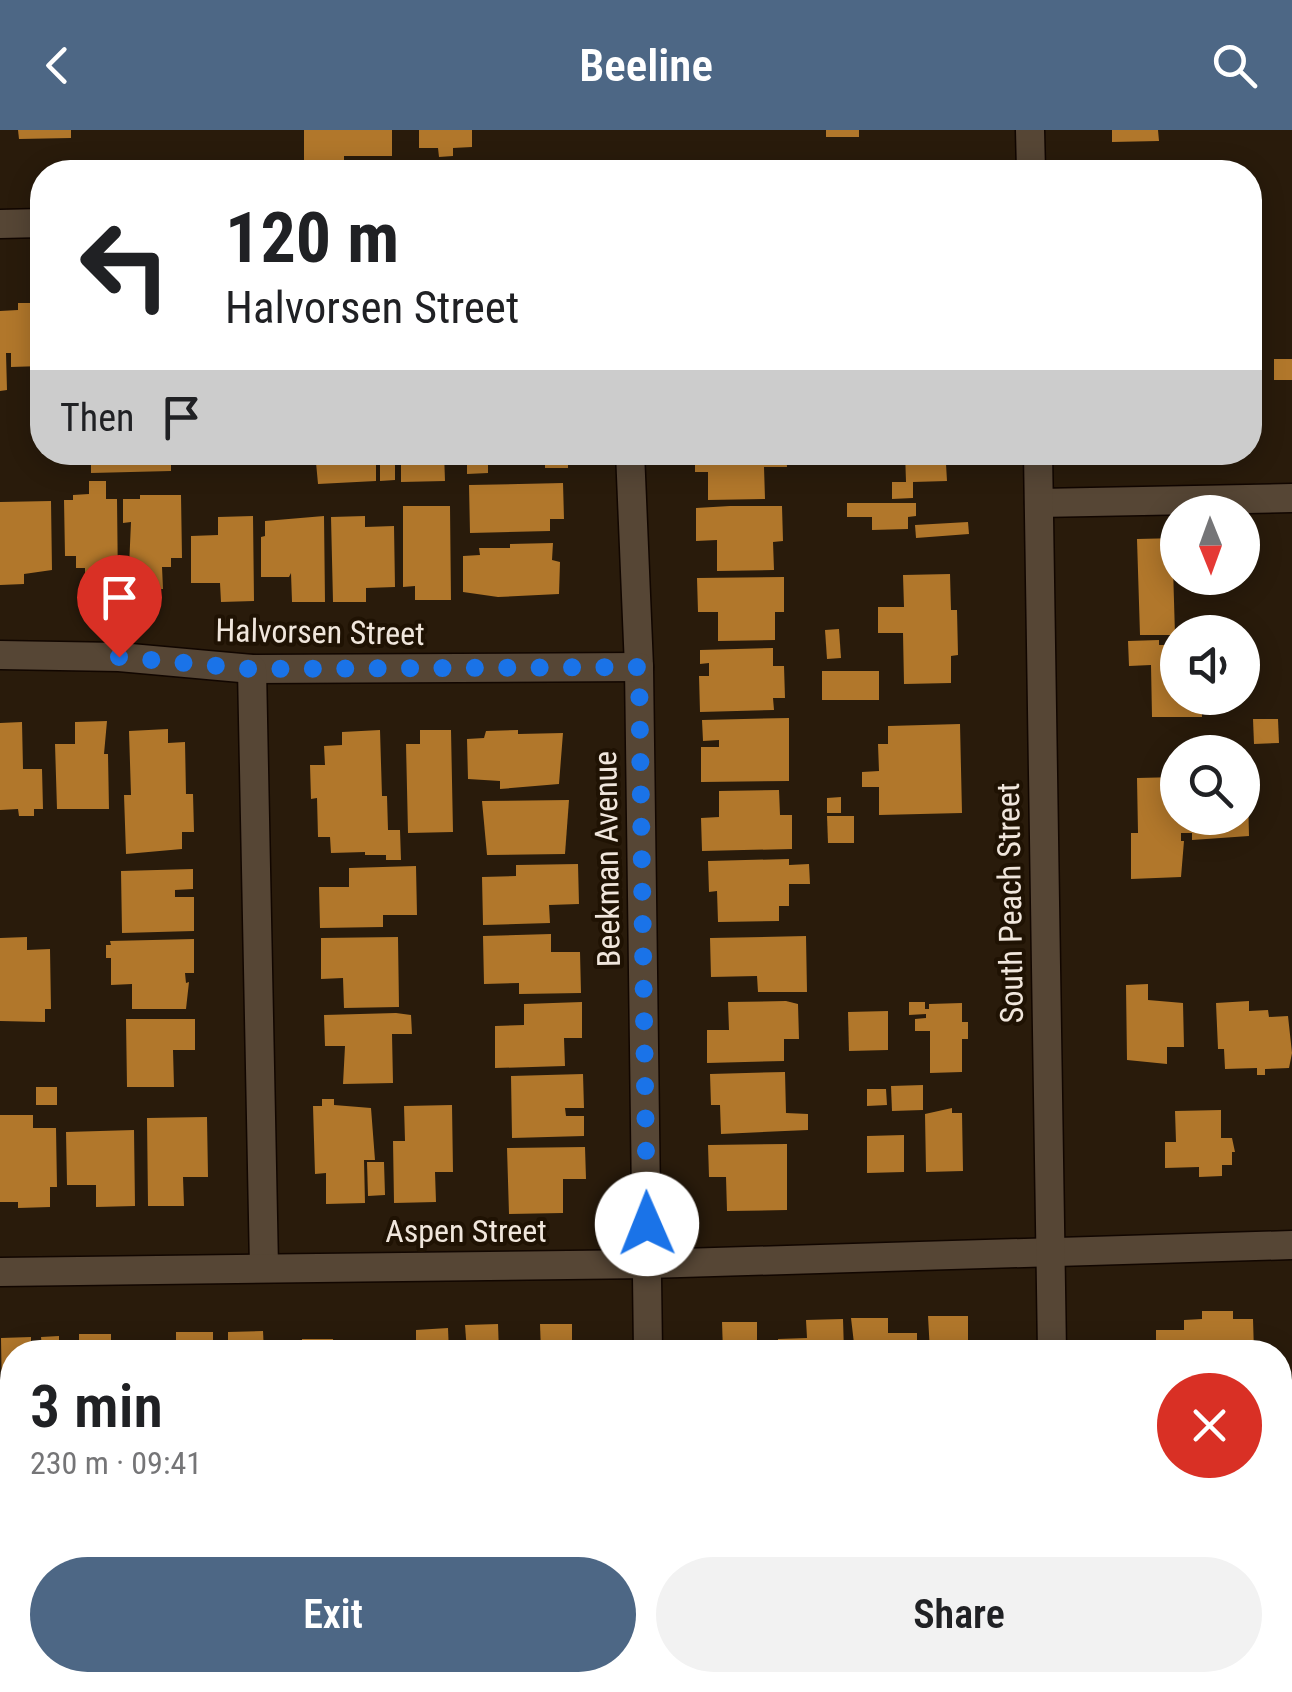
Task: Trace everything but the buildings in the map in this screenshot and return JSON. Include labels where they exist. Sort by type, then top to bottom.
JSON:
[{"type":"street","points":[[1030,130],[1031,160]]},
{"type":"street","points":[[0,224],[30,224]]},
{"type":"street","name":"Beekman Avenue","points":[[631,465],[639,667],[648,1340]]},
{"type":"street","name":"South Peach Street","points":[[1038,465],[1052,1340]]},
{"type":"street","points":[[1039,504],[1292,498]]},
{"type":"street","name":"Halvorsen Street","points":[[0,655],[119,657],[252,669],[639,667]]},
{"type":"street","points":[[252,669],[264,1267]]},
{"type":"street","name":"Aspen Street","points":[[0,1272],[648,1264],[1292,1245]]},
{"type":"route","points":[[119,657],[252,669],[639,667],[647,1224]]}]
